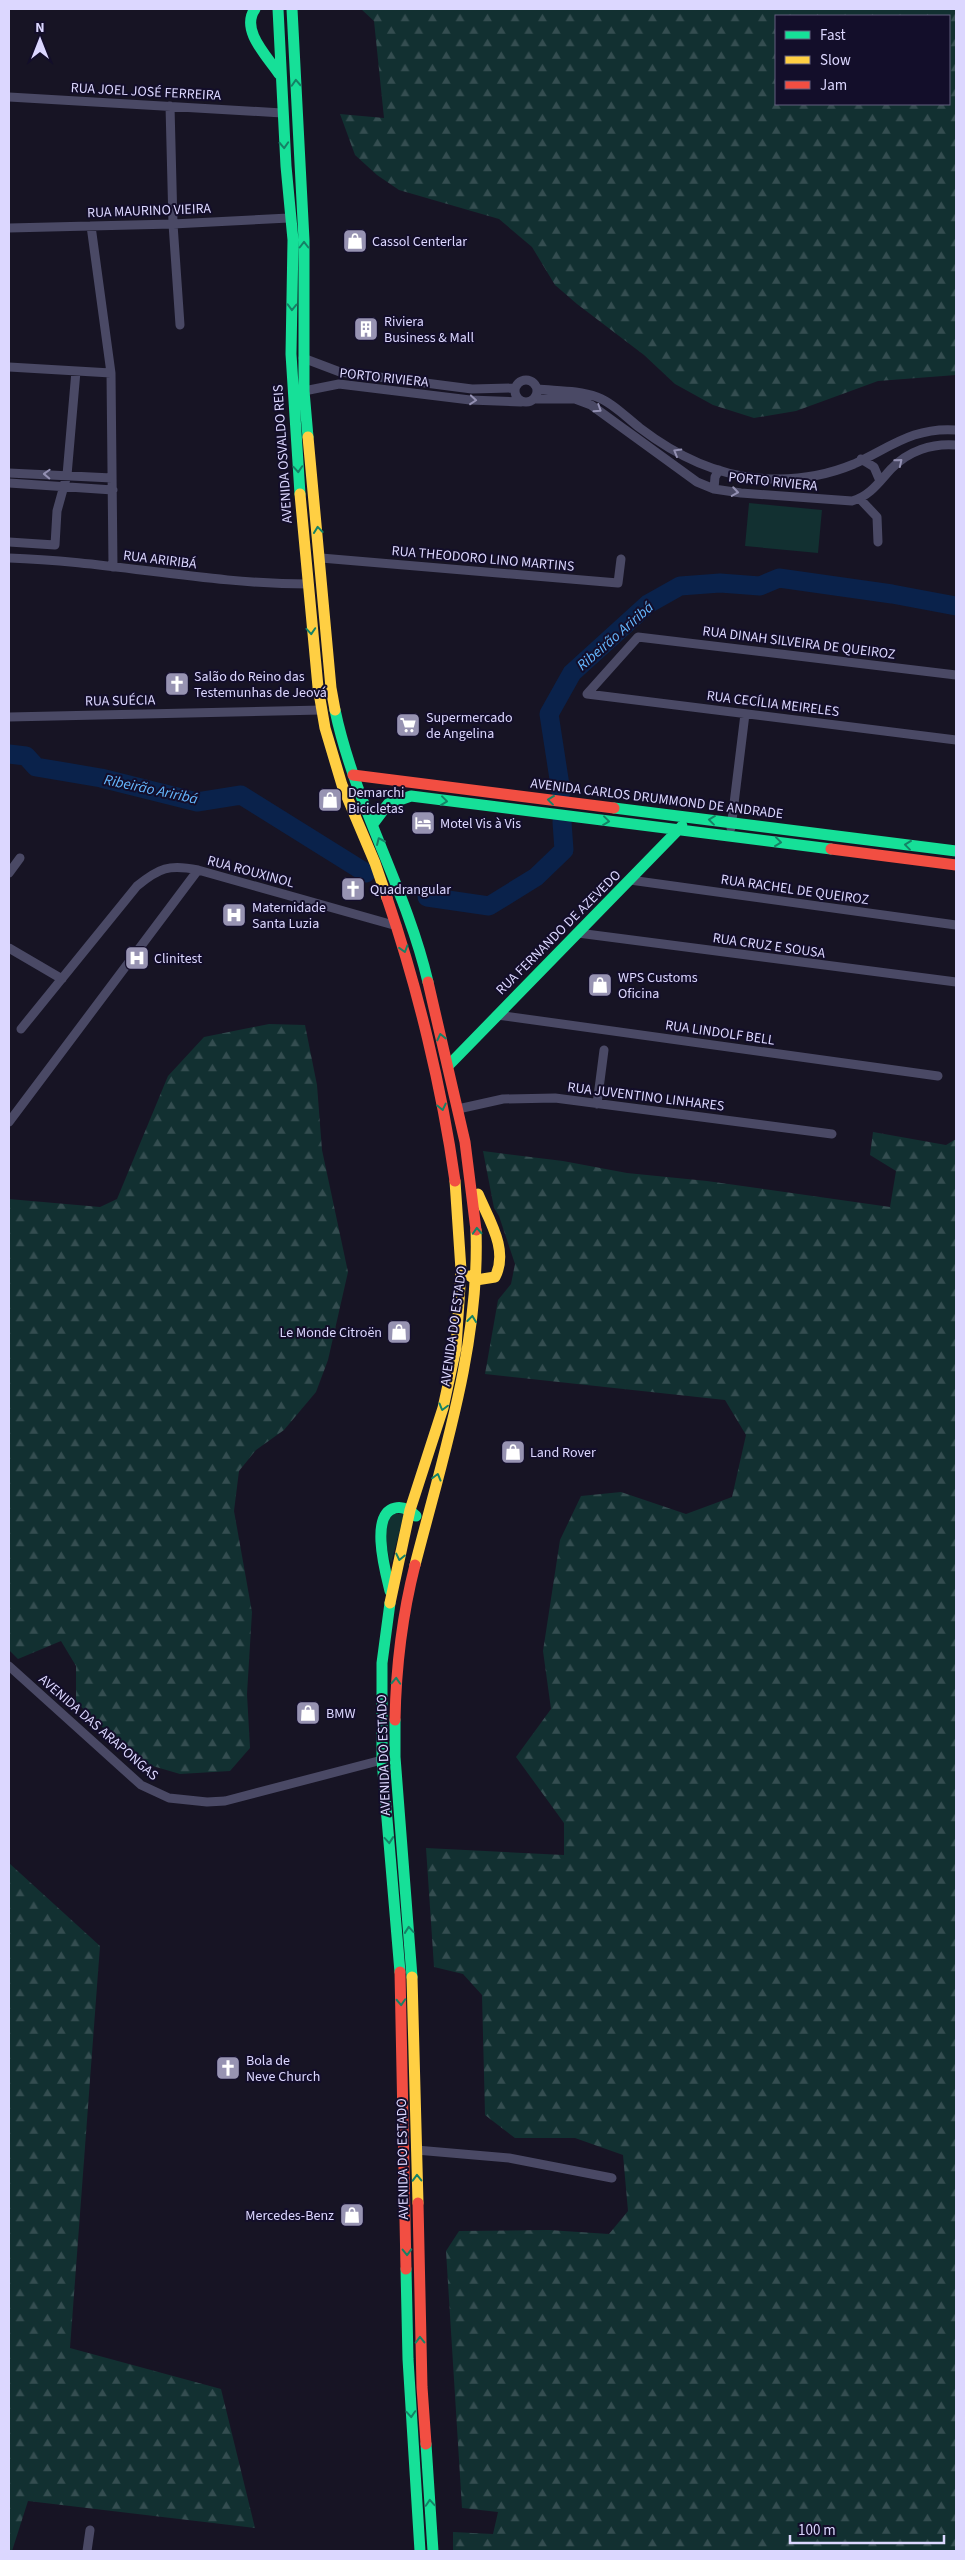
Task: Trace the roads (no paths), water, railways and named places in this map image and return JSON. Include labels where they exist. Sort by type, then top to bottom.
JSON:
[{"type":"main road","points":[[256,9],[250,17],[248,26],[280,76]]},
{"type":"main road","name":"AVENIDA OSVALDO REIS","points":[[278,9],[282,113],[289,218],[293,240],[291,354],[294,424],[314,665],[322,710],[342,785],[383,886]]},
{"type":"main road","name":"AVENIDA OSVALDO REIS","points":[[290,11],[304,240],[304,391],[321,558],[331,688],[338,726],[353,775],[399,886]]},
{"type":"main road","name":"AVENIDA CARLOS DRUMMOND DE ANDRADE","points":[[353,775],[956,851]]},
{"type":"main road","points":[[412,796],[413,782]]},
{"type":"main road","points":[[503,808],[506,794]]},
{"type":"main road","name":"AVENIDA CARLOS DRUMMOND DE ANDRADE","points":[[373,824],[387,804],[398,798],[412,796],[956,864]]},
{"type":"main road","name":"RUA FERNANDO DE AZEVEDO","points":[[448,1066],[679,830],[688,818]]},
{"type":"main road","name":"AVENIDA DO ESTADO","points":[[383,886],[414,982],[449,1139],[458,1205],[461,1270],[458,1324],[448,1389],[410,1510],[391,1599],[382,1663],[382,1760],[399,1946],[403,2048],[408,2367],[420,2551]]},
{"type":"main road","name":"AVENIDA DO ESTADO","points":[[399,886],[418,943],[458,1109],[472,1179],[478,1251],[468,1353],[424,1524],[398,1648],[394,1724],[412,1962],[422,2387],[433,2551]]},
{"type":"main road","points":[[461,1270],[476,1280],[495,1277],[502,1262],[501,1250],[472,1179]]},
{"type":"main road","points":[[391,1599],[382,1546],[382,1521],[387,1513],[394,1508],[410,1510],[424,1524]]},
{"type":"street","name":"RUA JOEL JOSÉ FERREIRA","points":[[9,97],[282,113]]},
{"type":"street","points":[[170,106],[172,224],[180,325]]},
{"type":"street","name":"RUA MAURINO VIEIRA","points":[[9,228],[172,224],[289,218]]},
{"type":"street","points":[[91,226],[111,373],[113,567]]},
{"type":"street","name":"PORTO RIVIERA","points":[[303,358],[340,372],[453,387],[515,388]]},
{"type":"street","points":[[9,367],[111,373]]},
{"type":"street","points":[[9,542],[55,545],[57,511],[62,486],[67,475],[76,371]]},
{"type":"street","points":[[339,384],[340,372]]},
{"type":"street","points":[[527,380],[534,383],[537,389],[534,399],[528,402],[521,402],[516,397],[515,388],[520,382],[527,380]]},
{"type":"street","name":"PORTO RIVIERA","points":[[304,391],[339,384],[452,398],[521,402]]},
{"type":"street","points":[[432,396],[434,384]]},
{"type":"street","points":[[452,398],[453,387]]},
{"type":"street","name":"PORTO RIVIERA","points":[[537,389],[584,393],[605,400],[674,452],[700,464],[755,478],[800,478],[828,472],[861,460],[900,439],[919,432],[956,430]]},
{"type":"street","name":"PORTO RIVIERA","points":[[534,399],[575,399],[597,408],[690,478],[714,489],[741,494],[846,502],[860,499]]},
{"type":"street","points":[[878,542],[878,517],[860,499],[897,464],[911,454],[931,446],[956,445]]},
{"type":"street","points":[[861,460],[874,467],[880,481]]},
{"type":"street","points":[[690,478],[699,471],[700,464]]},
{"type":"street","points":[[714,489],[715,477],[719,470]]},
{"type":"street","points":[[9,473],[112,478]]},
{"type":"street","points":[[9,483],[113,490]]},
{"type":"street","points":[[57,511],[62,500],[75,488]]},
{"type":"street","name":"RUA ARIRIBÁ","points":[[9,558],[113,567],[221,581],[308,584]]},
{"type":"street","name":"RUA THEODORO LINO MARTINS","points":[[321,558],[618,584],[621,559]]},
{"type":"street","name":"RUA DINAH SILVEIRA DE QUEIROZ","points":[[586,694],[638,637],[956,675]]},
{"type":"street","name":"RUA CECÍLIA MEIRELES","points":[[586,694],[956,740]]},
{"type":"street","name":"RUA SUÉCIA","points":[[9,717],[322,710]]},
{"type":"street","points":[[729,836],[745,714]]},
{"type":"street","points":[[9,873],[20,858]]},
{"type":"street","points":[[21,1029],[137,886],[152,873],[167,868],[198,870]]},
{"type":"street","name":"RUA ROUXINOL","points":[[9,1122],[198,870],[397,926]]},
{"type":"street","name":"RUA RACHEL DE QUEIROZ","points":[[630,880],[956,925]]},
{"type":"street","name":"RUA CRUZ E SOUSA","points":[[578,933],[956,982]]},
{"type":"street","points":[[9,948],[62,979]]},
{"type":"street","name":"RUA LINDOLF BELL","points":[[497,1015],[938,1076]]},
{"type":"street","points":[[597,1104],[604,1050]]},
{"type":"street","name":"RUA JUVENTINO LINHARES","points":[[458,1109],[503,1099],[528,1097],[555,1098],[832,1134]]},
{"type":"street","name":"AVENIDA DAS ARAPONGAS","points":[[9,1666],[141,1784],[169,1798],[207,1802],[225,1801],[382,1760]]},
{"type":"street","points":[[416,2150],[509,2158],[612,2178]]},
{"type":"street","points":[[87,2551],[90,2530]]},
{"type":"waterway","name":"Ribeirão Ariribá","points":[[561,792],[549,714],[572,673],[648,604],[680,586],[720,583],[760,586],[779,578],[892,594],[956,606]]},
{"type":"waterway","name":"Ribeirão Ariribá","points":[[9,754],[26,756],[36,767],[101,778],[197,802],[241,795],[366,873]]},
{"type":"waterway","name":"Ribeirão Ariribá","points":[[427,897],[489,906],[536,877],[564,850],[562,822]]},
{"type":"place","name":"Cassol Centerlar","points":[[355,241]]},
{"type":"place","name":"Riviera Business & Mall","points":[[366,329]]},
{"type":"place","name":"Salão do Reino das Testemunhas de Jeová","points":[[177,684]]},
{"type":"place","name":"Supermercado de Angelina","points":[[408,725]]},
{"type":"place","name":"Demarchi Bicicletas","points":[[330,800]]},
{"type":"place","name":"Motel Vis à Vis","points":[[423,823]]},
{"type":"place","name":"Quadrangular","points":[[353,889]]},
{"type":"place","name":"Maternidade Santa Luzia","points":[[234,915]]},
{"type":"place","name":"Clinitest","points":[[137,958]]},
{"type":"place","name":"WPS Customs Oficina","points":[[600,985]]},
{"type":"place","name":"Le Monde Citroën","points":[[399,1332]]},
{"type":"place","name":"Land Rover","points":[[513,1452]]},
{"type":"place","name":"BMW","points":[[308,1713]]},
{"type":"place","name":"Bola de Neve Church","points":[[228,2068]]},
{"type":"place","name":"Mercedes-Benz","points":[[352,2215]]}]
